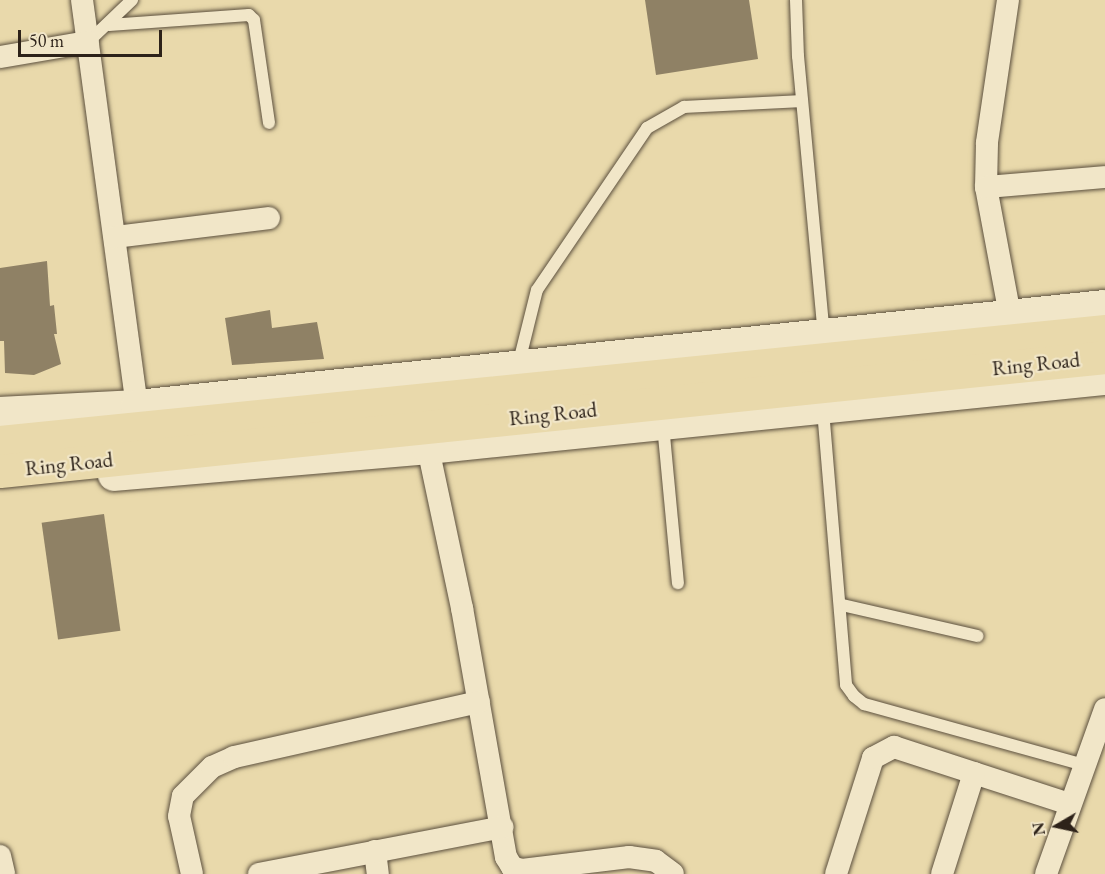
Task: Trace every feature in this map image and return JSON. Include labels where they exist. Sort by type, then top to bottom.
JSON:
[{"type":"highway","name":"Ring Road","points":[[0,442],[1105,331]]},
{"type":"highway","name":"Ring Road","points":[[0,471],[1105,357]]},
{"type":"street","points":[[82,0],[137,406]]},
{"type":"street","points":[[1008,0],[987,143],[986,188],[1010,315]]},
{"type":"street","points":[[0,57],[88,42]]},
{"type":"street","points":[[986,188],[1105,177]]},
{"type":"street","points":[[115,237],[269,218]]},
{"type":"street","points":[[0,413],[137,406],[1105,306]]},
{"type":"street","points":[[0,485],[428,448],[663,422],[823,410],[1105,379]]},
{"type":"street","points":[[428,448],[479,702],[506,857],[512,867],[522,870],[629,857],[656,861],[673,874]]},
{"type":"street","points":[[192,874],[179,816],[183,796],[212,766],[234,757],[479,702]]},
{"type":"street","points":[[1046,874],[1105,709]]},
{"type":"street","points":[[836,874],[873,758],[880,751],[894,747],[1070,804]]},
{"type":"street","points":[[942,874],[974,773]]},
{"type":"street","points":[[259,874],[502,827]]},
{"type":"street","points":[[375,852],[378,874]]},
{"type":"street","points":[[0,856],[4,874]]},
{"type":"lane","points":[[88,42],[109,25],[132,0]]},
{"type":"lane","points":[[796,0],[802,101],[824,335]]},
{"type":"lane","points":[[109,25],[249,15],[254,20],[269,123]]},
{"type":"lane","points":[[518,368],[537,290],[646,128],[684,107],[802,101]]},
{"type":"lane","points":[[823,410],[842,605],[846,685],[864,704],[1084,765]]},
{"type":"lane","points":[[663,422],[678,583]]},
{"type":"lane","points":[[842,605],[977,636]]},
{"type":"building","points":[[645,0],[749,0],[758,59],[656,75]]},
{"type":"building","points":[[47,261],[50,306],[54,305],[57,334],[54,334],[61,364],[34,375],[5,373],[4,341],[0,341],[0,268]]},
{"type":"building","points":[[270,310],[272,328],[317,322],[324,359],[232,365],[225,318]]},
{"type":"building","points":[[104,514],[120,631],[58,640],[42,523]]}]
